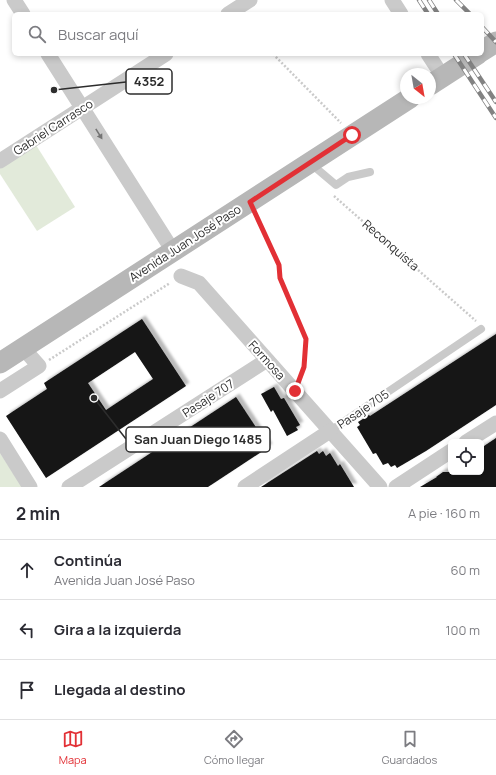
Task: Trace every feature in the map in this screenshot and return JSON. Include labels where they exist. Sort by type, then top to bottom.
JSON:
[{"type":"main road","points":[[484,50],[496,42]]},
{"type":"main road","points":[[436,81],[475,56]]},
{"type":"main road","name":"Avenida Juan José Paso","points":[[0,363],[401,104]]},
{"type":"street","points":[[14,0],[22,12]]},
{"type":"street","points":[[231,12],[250,0]]},
{"type":"street","points":[[392,0],[400,12]]},
{"type":"street","points":[[49,56],[173,251]]},
{"type":"street","name":"Gabriel Carrasco","points":[[0,161],[163,56]]},
{"type":"street","points":[[429,56],[432,68]]},
{"type":"street","name":"Formosa","points":[[181,276],[199,283],[380,487]]},
{"type":"street","points":[[0,391],[39,366],[23,348]]},
{"type":"street","name":"Pasaje 707","points":[[69,487],[267,360]]},
{"type":"street","points":[[471,439],[496,423]]},
{"type":"street","name":"Pasaje 705","points":[[245,487],[330,431]]},
{"type":"street","points":[[0,439],[30,487]]},
{"type":"street","points":[[396,487],[448,454]]},
{"type":"lane","points":[[310,162],[336,185],[348,177],[370,172]]},
{"type":"lane","name":"Pasaje 705","points":[[330,431],[481,329]]},
{"type":"path","points":[[275,56],[352,135]]},
{"type":"path","name":"Reconquista","points":[[336,185],[330,192],[478,322],[481,329]]},
{"type":"path","points":[[250,202],[279,265],[280,278],[306,339],[304,367],[295,391]]},
{"type":"path","points":[[39,366],[181,276]]},
{"type":"green space","points":[[36,145],[75,207],[37,231],[0,174],[0,168]]},
{"type":"green space","points":[[0,453],[22,487],[0,487]]},
{"type":"building","points":[[142,319],[186,386],[46,478],[6,416],[47,389],[44,383]],"holes":[[[135,352],[153,379],[106,410],[88,383]]]},
{"type":"building","points":[[496,334],[496,405],[426,451],[397,468],[395,465],[391,467],[388,463],[383,465],[376,453],[373,454],[357,427],[360,425],[358,422],[369,415],[370,416]]},
{"type":"building","points":[[274,387],[281,399],[284,398],[300,425],[296,427],[298,430],[287,436],[273,410],[271,412],[261,394]]},
{"type":"building","points":[[236,397],[269,447],[208,487],[99,487]]},
{"type":"building","points":[[496,438],[496,487],[420,487],[443,472],[448,472],[448,475],[484,475],[484,446]]},
{"type":"building","points":[[317,451],[319,454],[323,451],[326,456],[330,453],[338,466],[340,464],[354,487],[261,487]]},
{"type":"railway","points":[[419,0],[427,12]]},
{"type":"railway","points":[[429,0],[437,12]]},
{"type":"railway","points":[[456,0],[468,12]]},
{"type":"railway","points":[[484,29],[496,42]]},
{"type":"railway","points":[[455,56],[496,118]]},
{"type":"railway","points":[[465,56],[496,102]]},
{"type":"place","name":"4352","points":[[54,90]]},
{"type":"place","name":"San Juan Diego 1485","points":[[94,398]]},
{"type":"route","points":[[295,391],[304,367],[306,339],[280,278],[279,265],[250,202],[352,135]]}]
